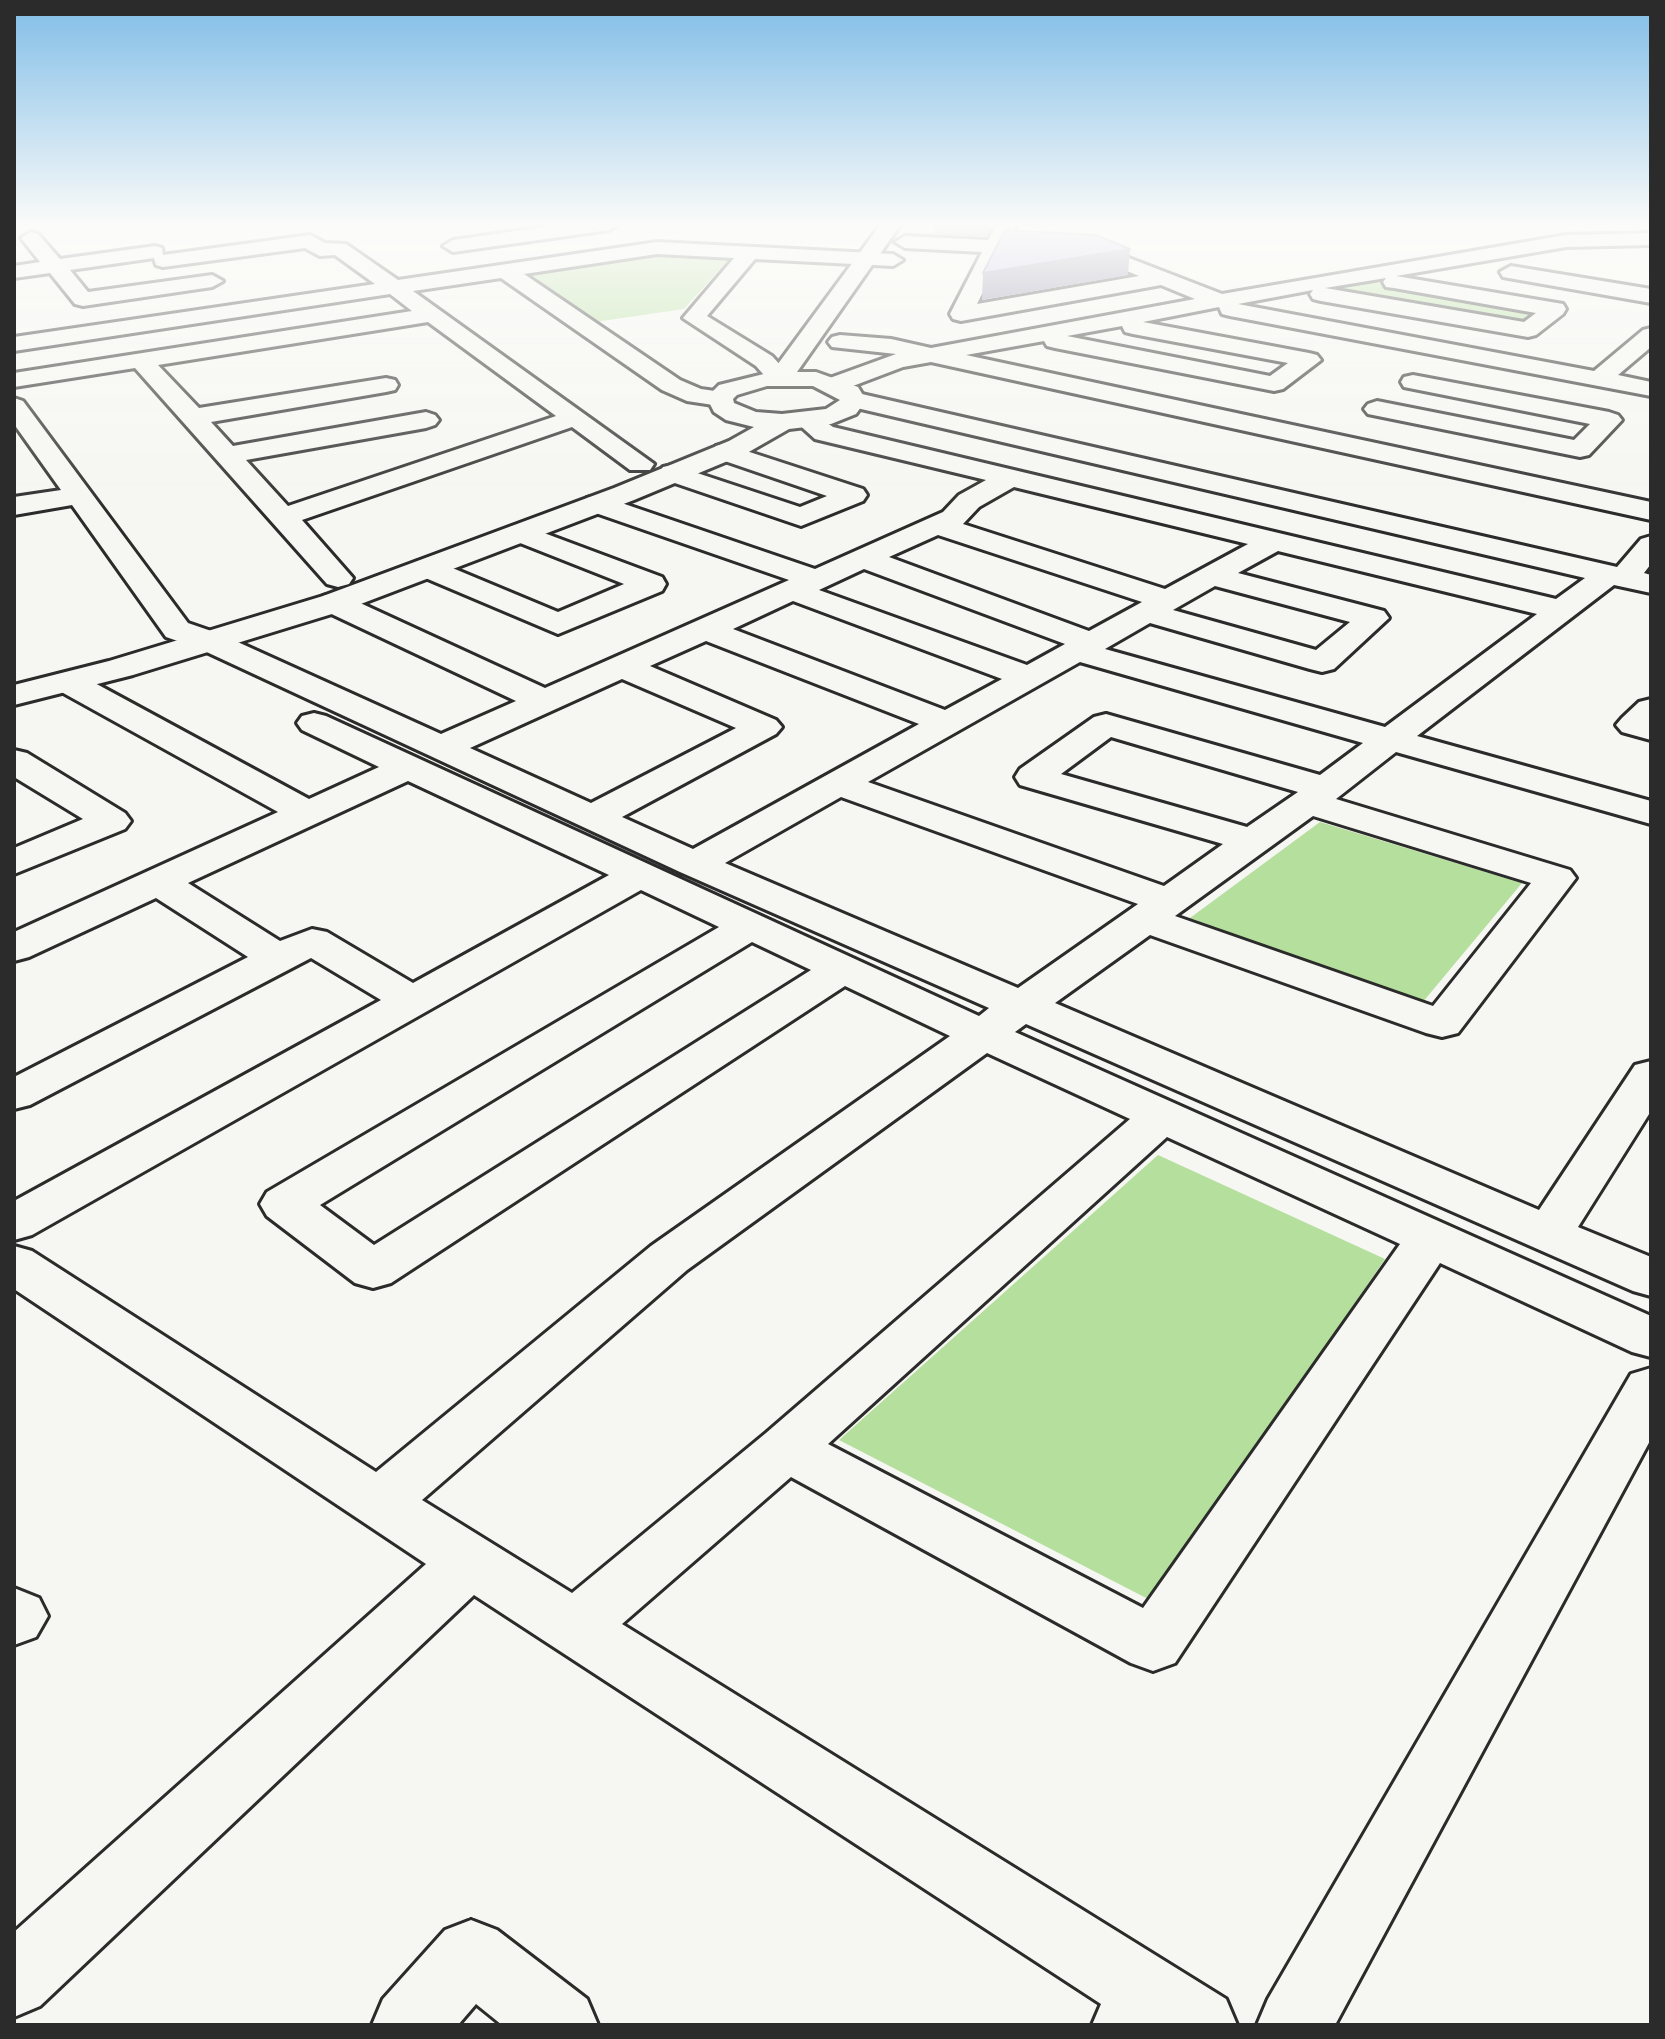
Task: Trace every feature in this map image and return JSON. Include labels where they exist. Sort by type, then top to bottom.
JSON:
[{"type":"street","points":[[14,344],[179,319]]},
{"type":"street","points":[[14,380],[405,319]]},
{"type":"street","points":[[437,319],[640,464]]},
{"type":"street","points":[[570,319],[671,385],[728,406],[795,422],[824,433],[1561,610]]},
{"type":"street","points":[[696,319],[764,361],[780,378]]},
{"type":"street","points":[[780,378],[823,319]]},
{"type":"street","points":[[336,591],[427,568],[597,504],[795,422],[831,416],[847,409],[835,388],[840,342],[855,319]]},
{"type":"street","points":[[835,388],[897,361],[1129,319]]},
{"type":"street","points":[[1292,319],[1651,389]]},
{"type":"street","points":[[1467,319],[1528,330],[1542,319]]},
{"type":"street","points":[[1033,337],[1274,384],[1309,360],[1109,323]]},
{"type":"street","points":[[227,455],[426,420],[324,332]]},
{"type":"street","points":[[1599,379],[1651,335]]},
{"type":"street","points":[[840,342],[891,346],[1651,511]]},
{"type":"street","points":[[1332,442],[1454,352]]},
{"type":"street","points":[[141,360],[283,517],[336,591],[544,701]]},
{"type":"street","points":[[162,383],[194,378]]},
{"type":"street","points":[[14,695],[68,682],[336,591],[700,438],[728,406],[728,390],[743,383],[780,378],[835,388],[1628,579]]},
{"type":"street","points":[[1377,409],[1580,449],[1609,420],[1413,382]]},
{"type":"street","points":[[193,417],[386,385]]},
{"type":"street","points":[[14,406],[184,642],[424,757],[639,875],[1651,1338]]},
{"type":"street","points":[[283,517],[575,418]]},
{"type":"street","points":[[14,456],[47,451]]},
{"type":"street","points":[[673,473],[801,517],[853,495],[725,452]]},
{"type":"street","points":[[14,948],[544,701],[953,518],[969,501],[1009,478]]},
{"type":"street","points":[[14,506],[79,495]]},
{"type":"street","points":[[597,504],[1029,677]]},
{"type":"street","points":[[935,525],[1322,662],[1373,618],[1212,576]]},
{"type":"street","points":[[427,568],[558,624],[651,584],[520,533]]},
{"type":"street","points":[[694,864],[1274,541]]},
{"type":"street","points":[[379,1503],[669,1258],[1317,795],[1561,610],[1628,579],[1651,545]]},
{"type":"street","points":[[863,558],[1084,647],[1651,813]]},
{"type":"street","points":[[705,629],[947,723]]},
{"type":"street","points":[[14,676],[184,642]]},
{"type":"street","points":[[591,818],[764,727],[621,666]]},
{"type":"street","points":[[68,682],[307,813]]},
{"type":"street","points":[[1651,709],[1634,725],[1651,729]]},
{"type":"street","points":[[838,784],[1442,1024],[1556,878],[1106,724],[1033,777],[1253,841]]},
{"type":"street","points":[[424,757],[591,818],[1651,1278]]},
{"type":"street","points":[[14,761],[112,821],[14,862]]},
{"type":"street","points":[[14,1223],[639,875]]},
{"type":"street","points":[[158,881],[278,958]]},
{"type":"street","points":[[750,926],[285,1204],[373,1270],[842,969]]},
{"type":"street","points":[[14,1095],[312,941],[412,1001]]},
{"type":"street","points":[[1549,1233],[1651,1075]]},
{"type":"street","points":[[576,1627],[786,1448],[1162,1116]]},
{"type":"street","points":[[786,1448],[1153,1644],[1431,1238]]},
{"type":"street","points":[[14,1264],[379,1503],[576,1627],[1160,2014]]},
{"type":"street","points":[[1294,2025],[1651,1388]]},
{"type":"street","points":[[14,1981],[471,1560]]},
{"type":"street","points":[[409,2025],[471,1955],[561,2025]]},
{"type":"green space","points":[[1486,319],[1526,319],[1518,325]]},
{"type":"green space","points":[[1320,822],[1522,883],[1422,1003],[1190,918]]},
{"type":"green space","points":[[1158,1155],[1385,1259],[1152,1601],[839,1440]]}]
